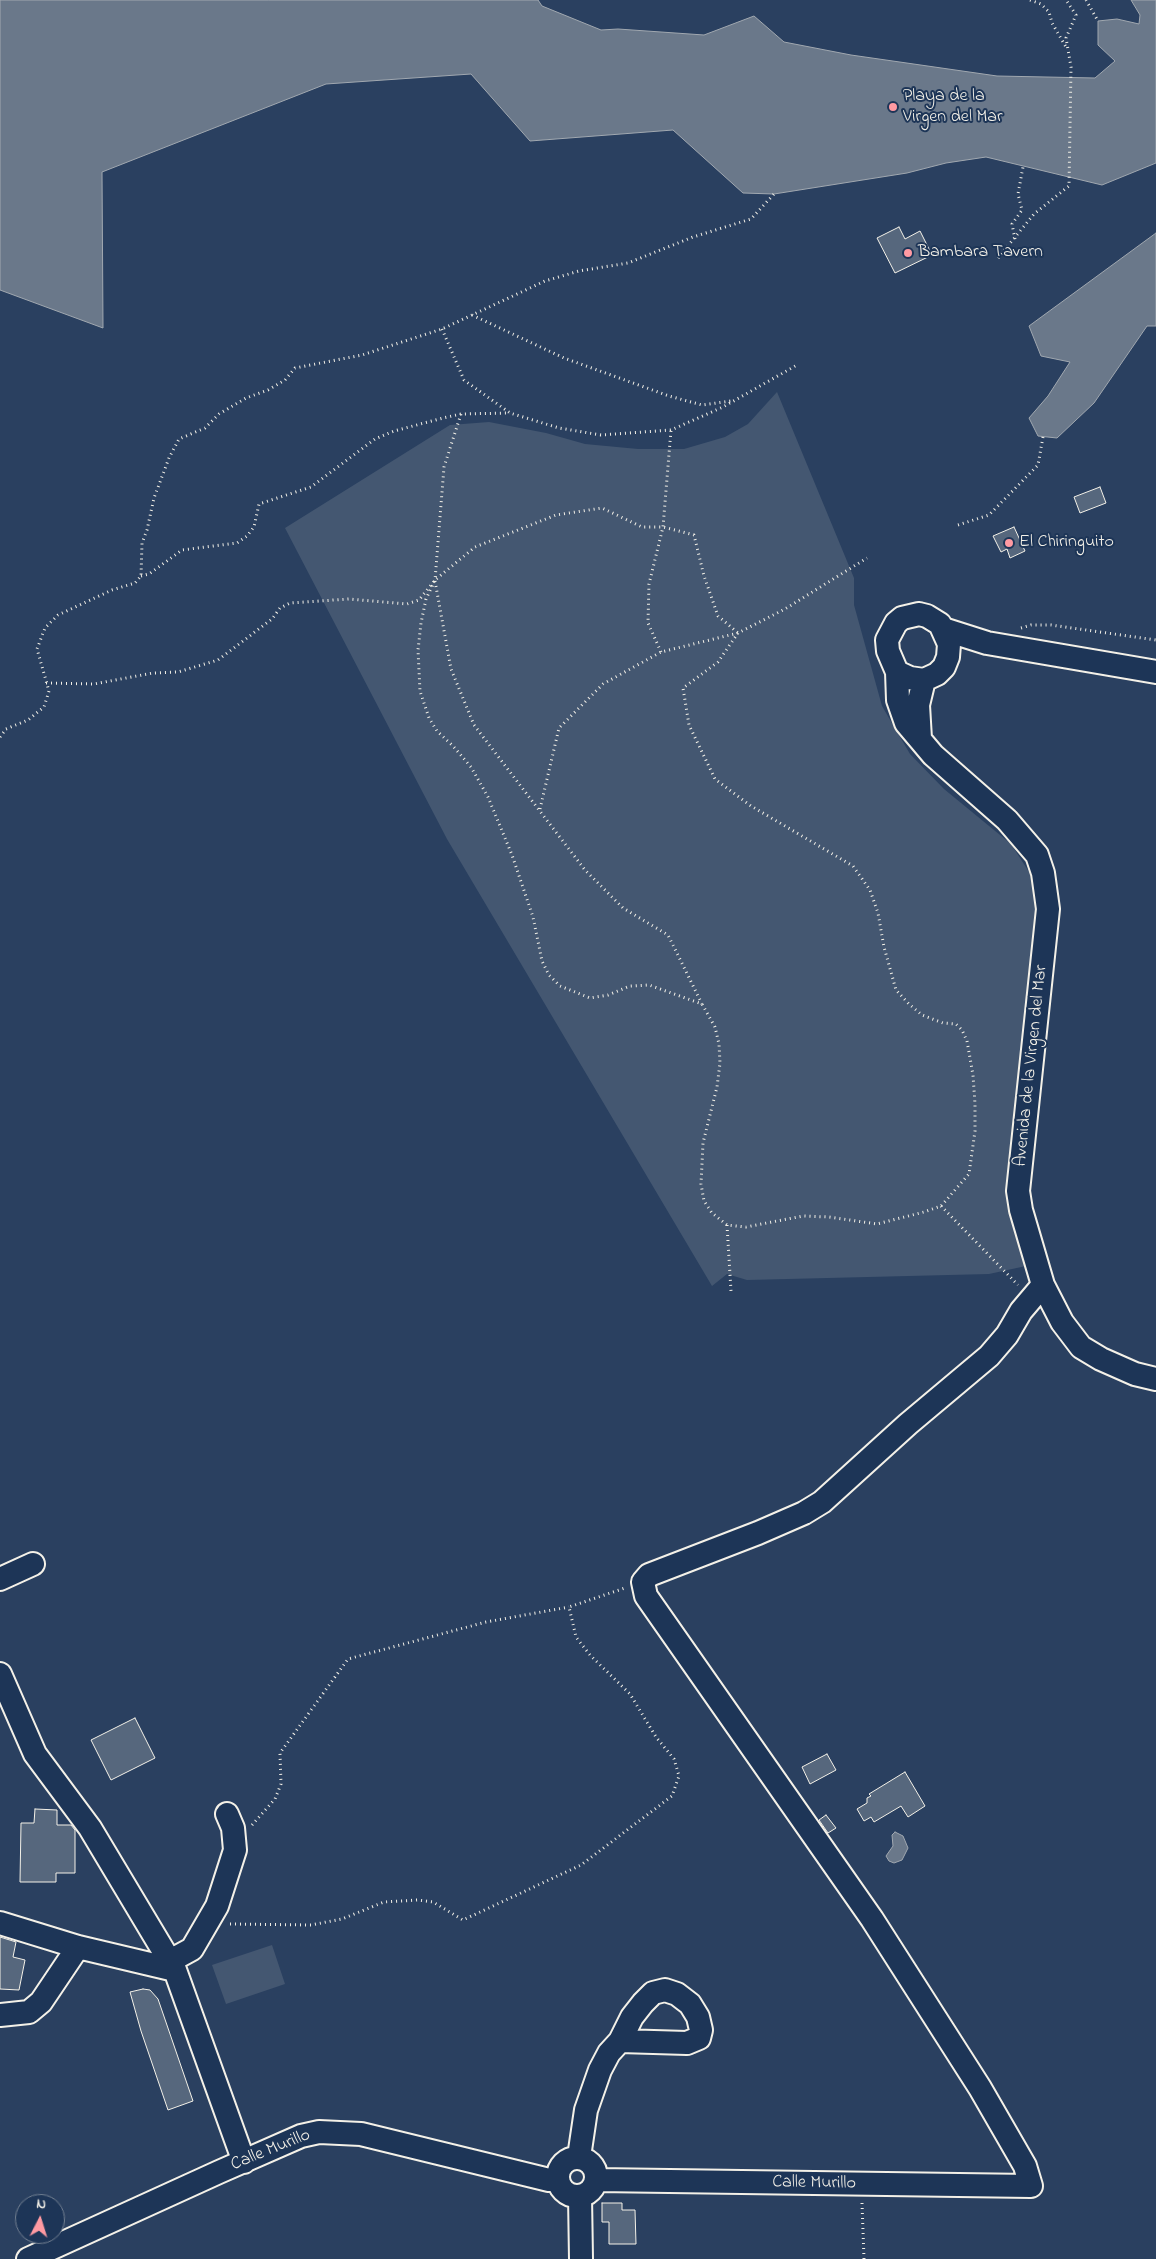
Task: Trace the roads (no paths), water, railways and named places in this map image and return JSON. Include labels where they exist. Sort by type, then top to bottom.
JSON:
[{"type":"street","points":[[944,667],[948,657],[949,644],[943,629],[935,620],[919,614],[902,618],[896,623],[887,640],[888,651],[897,672],[910,678],[924,680],[937,674],[963,650],[987,643]]},
{"type":"street","points":[[943,629],[987,643],[1156,672]]},
{"type":"street","name":"Avenida de la Virgen del Mar","points":[[897,672],[898,700],[906,724],[933,755],[1008,820],[1037,855],[1043,873],[1048,909],[1018,1191],[1021,1210],[1043,1285],[1062,1322],[1081,1347],[1101,1359],[1136,1374],[1156,1380]]},
{"type":"street","points":[[920,739],[918,705],[924,680]]},
{"type":"street","name":"Calle Murillo","points":[[596,2180],[1031,2186],[1025,2166],[980,2088],[883,1936],[646,1596],[643,1582],[649,1575],[758,1533],[804,1513],[822,1502],[908,1424],[989,1356],[1007,1335],[1021,1311],[1043,1285]]},
{"type":"street","points":[[0,1579],[32,1564]]},
{"type":"street","points":[[0,1674],[35,1754],[90,1828],[172,1966],[244,2162]]},
{"type":"street","points":[[172,1966],[192,1949],[217,1906],[235,1850],[233,1828],[227,1814]]},
{"type":"street","points":[[0,1923],[78,1947],[172,1966]]},
{"type":"street","points":[[0,2015],[29,2012],[41,2002],[78,1947]]},
{"type":"street","points":[[579,2157],[584,2118],[592,2090],[609,2053],[620,2041]]},
{"type":"street","name":"Calle Murillo","points":[[28,2259],[301,2136],[319,2132],[338,2131],[361,2134],[549,2180],[557,2179]]},
{"type":"street","points":[[579,2157],[585,2159],[594,2167],[596,2180],[591,2191],[580,2196],[574,2196],[562,2190],[557,2179],[563,2163],[579,2157]]},
{"type":"street","points":[[580,2196],[581,2259]]},
{"type":"place","name":"Playa de la Virgen del Mar","points":[[893,107]]},
{"type":"place","name":"Bambara Tavern","points":[[908,253]]},
{"type":"place","name":"El Chiringuito","points":[[1009,543]]}]
